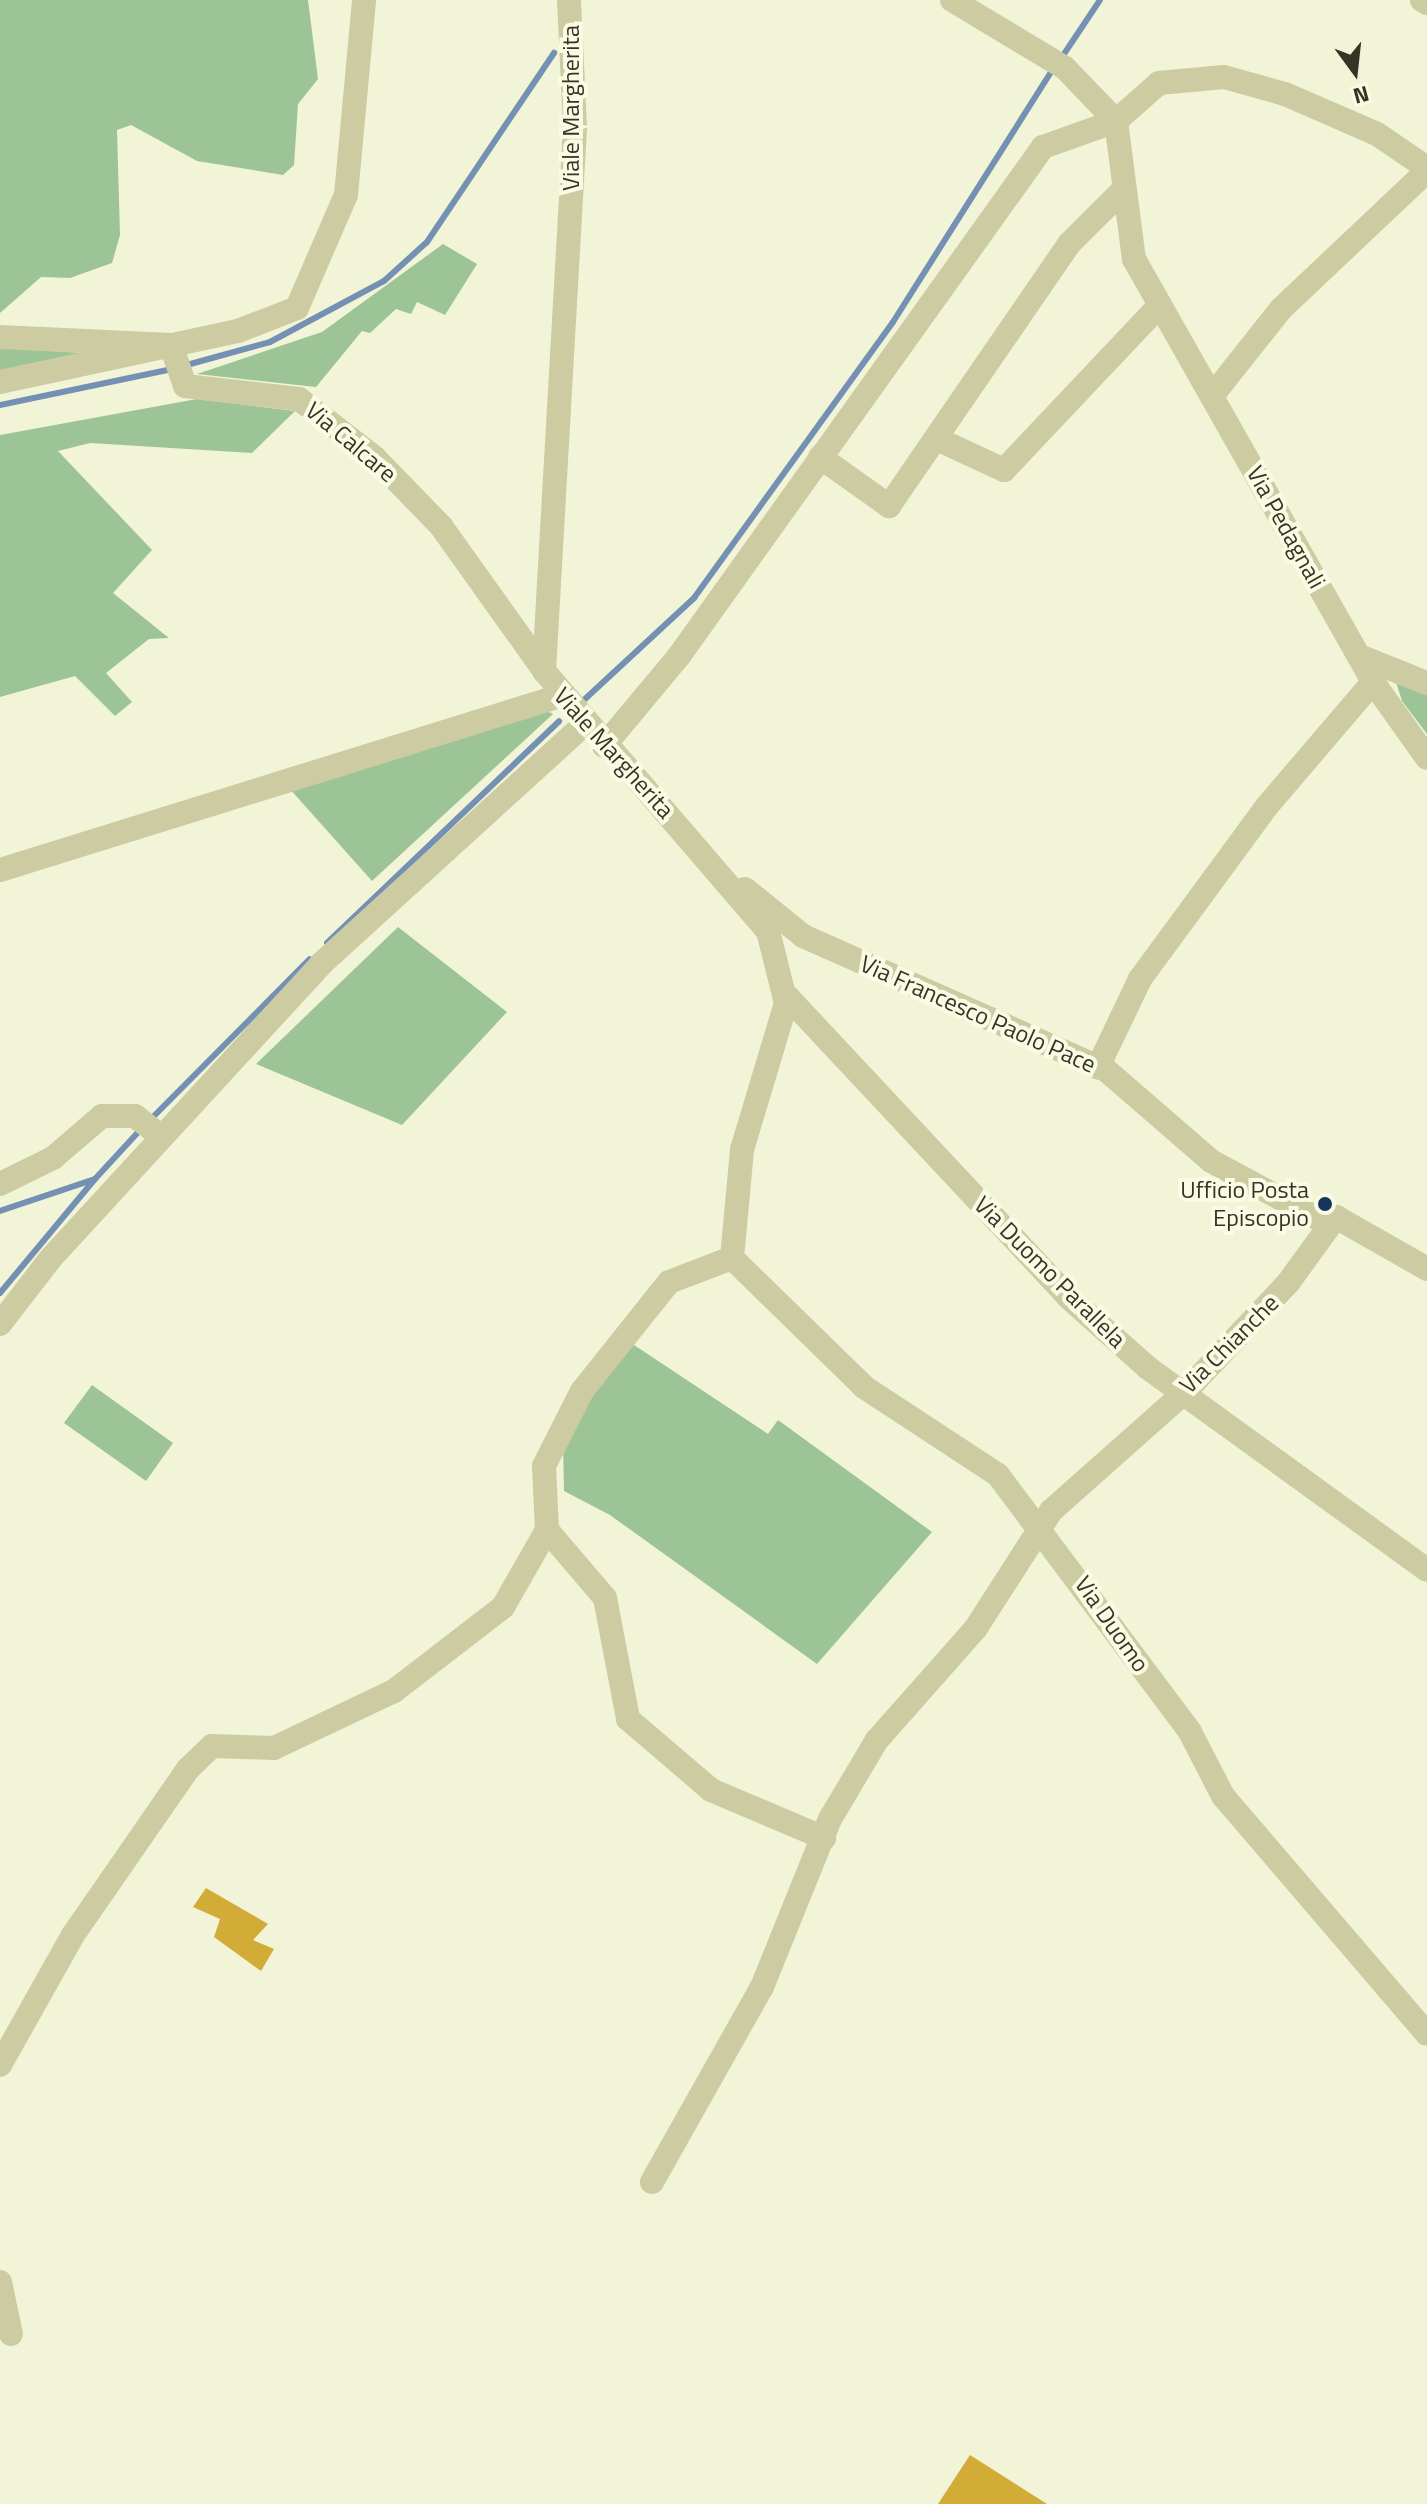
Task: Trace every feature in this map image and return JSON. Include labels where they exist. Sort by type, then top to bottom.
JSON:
[{"type":"street","points":[[0,382],[175,360],[297,308],[346,195],[364,0]]},
{"type":"street","name":"Viale Margherita","points":[[569,0],[575,128],[544,671],[560,696],[706,857],[768,931],[784,993],[742,1150],[735,1265]]},
{"type":"street","points":[[952,0],[1065,68],[1116,121]]},
{"type":"street","points":[[1422,0],[1427,3]]},
{"type":"street","points":[[604,746],[679,656],[1013,181],[1043,147],[1116,121],[1159,83],[1224,77],[1285,94],[1377,134],[1427,169],[1281,309],[1212,396]]},
{"type":"street","name":"Via Pedagnali","points":[[1116,121],[1134,259],[1373,682],[1427,758]]},
{"type":"street","points":[[820,457],[889,506],[1070,243],[1123,190]]},
{"type":"street","points":[[937,439],[1004,470],[1160,305]]},
{"type":"street","name":"Via Calcare","points":[[0,337],[175,360],[185,386],[299,399],[322,413],[441,526],[544,671]]},
{"type":"street","points":[[1359,656],[1427,683]]},
{"type":"street","points":[[1098,1067],[1140,979],[1267,806],[1373,682]]},
{"type":"street","points":[[0,870],[560,696]]},
{"type":"street","points":[[0,1324],[150,1128],[321,964],[585,724]]},
{"type":"street","name":"Via Francesco Paolo Pace","points":[[706,857],[803,936],[1098,1067],[1211,1161],[1427,1269]]},
{"type":"street","name":"Via Duomo Parallela","points":[[784,993],[1068,1297],[1183,1394],[1427,1570]]},
{"type":"street","points":[[0,1184],[53,1158],[102,1116],[150,1128]]},
{"type":"street","name":"Via Chianche","points":[[652,2182],[762,1987],[824,1838],[877,1740],[976,1628],[1039,1526],[1114,1449],[1183,1394],[1288,1283],[1333,1221]]},
{"type":"street","points":[[0,2065],[73,1935],[196,1761],[212,1746],[274,1748],[394,1691],[503,1607],[547,1530],[544,1466],[582,1391],[669,1282],[735,1265]]},
{"type":"street","name":"Via Duomo","points":[[735,1265],[864,1387],[998,1475],[1190,1732],[1223,1796],[1427,2034]]},
{"type":"street","points":[[547,1530],[605,1598],[628,1719],[711,1790],[824,1838]]},
{"type":"street","points":[[0,2282],[11,2334]]},
{"type":"green space","points":[[0,0],[308,0],[318,79],[298,104],[294,165],[283,175],[197,161],[131,125],[117,130],[120,235],[112,263],[70,278],[41,277],[0,313]]},
{"type":"green space","points":[[443,244],[477,264],[445,315],[417,302],[411,314],[396,309],[370,333],[362,331],[316,387],[197,374],[322,332]]},
{"type":"green space","points":[[0,349],[20,349],[100,354],[0,372]]},
{"type":"green space","points":[[197,399],[295,411],[252,453],[90,443],[58,451],[152,550],[113,593],[169,638],[149,639],[106,673],[132,702],[115,716],[75,676],[0,697],[0,435]]},
{"type":"green space","points":[[1396,682],[1427,690],[1427,734],[1402,701]]},
{"type":"green space","points":[[543,709],[553,714],[372,881],[289,788]]},
{"type":"green space","points":[[398,927],[507,1012],[402,1125],[256,1064]]},
{"type":"green space","points":[[628,1341],[768,1434],[778,1420],[932,1532],[817,1664],[610,1515],[564,1491],[563,1445],[574,1418]]},
{"type":"green space","points":[[92,1385],[173,1443],[146,1481],[64,1423]]},
{"type":"building","points":[[206,1888],[268,1924],[253,1940],[274,1949],[261,1971],[214,1937],[220,1919],[193,1907]]},
{"type":"building","points":[[970,2455],[1047,2504],[938,2504]]},
{"type":"waterway","points":[[1060,60],[1100,0]]},
{"type":"waterway","points":[[183,366],[270,342],[384,281],[427,242],[554,53]]},
{"type":"waterway","points":[[585,699],[694,598],[893,322],[1053,69]]},
{"type":"waterway","points":[[0,405],[172,369]]},
{"type":"waterway","points":[[327,943],[559,721]]},
{"type":"waterway","points":[[149,1121],[310,959]]},
{"type":"waterway","points":[[0,1211],[95,1179],[141,1129]]},
{"type":"waterway","points":[[0,1293],[95,1179]]},
{"type":"place","name":"Ufficio Posta Episcopio","points":[[1325,1204]]}]
